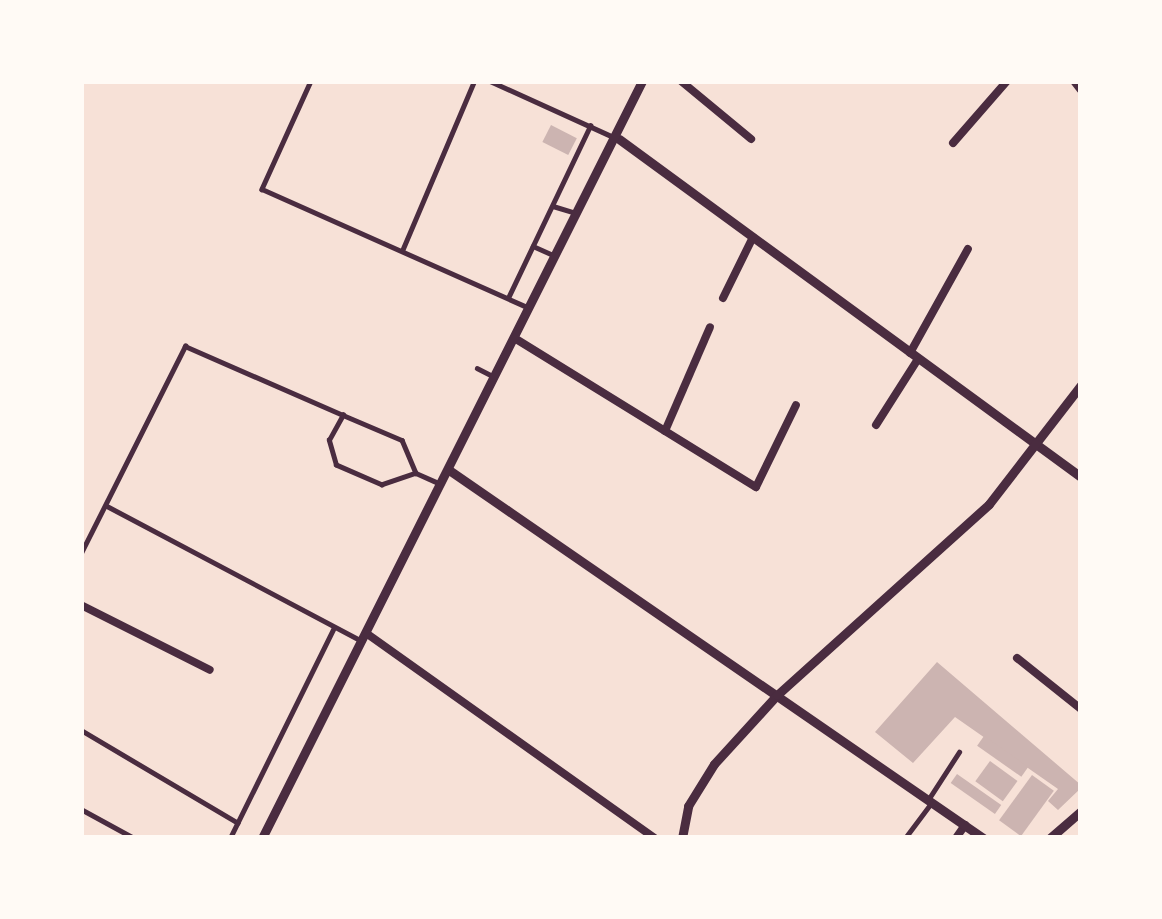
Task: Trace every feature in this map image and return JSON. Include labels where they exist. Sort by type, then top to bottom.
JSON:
[{"type":"street","points":[[262,838],[619,139],[642,81]]},
{"type":"street","points":[[681,81],[751,139]]},
{"type":"street","points":[[953,143],[1007,81]]},
{"type":"street","points":[[1073,81],[1081,90]]},
{"type":"street","points":[[619,139],[1081,477]]},
{"type":"street","points":[[723,298],[753,237]]},
{"type":"street","points":[[876,424],[968,249]]},
{"type":"street","points":[[664,431],[710,328]]},
{"type":"street","points":[[516,339],[756,487],[796,405]]},
{"type":"street","points":[[682,838],[688,806],[714,764],[777,695],[989,504],[1040,446],[1081,386]]},
{"type":"street","points":[[449,470],[983,838]]},
{"type":"street","points":[[81,605],[210,670]]},
{"type":"street","points":[[364,637],[654,838]]},
{"type":"street","points":[[1017,658],[1081,709]]},
{"type":"street","points":[[1050,838],[1081,811]]},
{"type":"street","points":[[956,838],[965,826]]},
{"type":"lane","points":[[311,81],[262,189],[531,309]]},
{"type":"lane","points":[[402,251],[474,81]]},
{"type":"lane","points":[[490,81],[619,139]]},
{"type":"lane","points":[[508,298],[590,126]]},
{"type":"lane","points":[[553,206],[580,215]]},
{"type":"lane","points":[[533,246],[558,258]]},
{"type":"lane","points":[[81,553],[185,346],[402,440],[416,472],[442,484]]},
{"type":"lane","points":[[477,368],[496,377]]},
{"type":"lane","points":[[343,415],[328,440],[336,465],[382,485],[416,472]]},
{"type":"lane","points":[[106,505],[364,637]]},
{"type":"lane","points":[[230,838],[335,626]]},
{"type":"lane","points":[[81,730],[238,823]]},
{"type":"lane","points":[[905,838],[959,752]]},
{"type":"lane","points":[[81,809],[134,838]]},
{"type":"building","points":[[551,125],[577,138],[568,155],[542,142]]},
{"type":"building","points":[[937,662],[1081,788],[1058,810],[1048,801],[1058,789],[955,717],[913,763],[875,732]]},
{"type":"building","points":[[984,736],[1028,767],[1021,777],[977,746]]},
{"type":"building","points":[[990,761],[1018,781],[1003,801],[975,781]]},
{"type":"building","points":[[957,774],[1001,805],[995,814],[951,783]]},
{"type":"building","points":[[1032,775],[1054,791],[1021,836],[999,820]]}]
